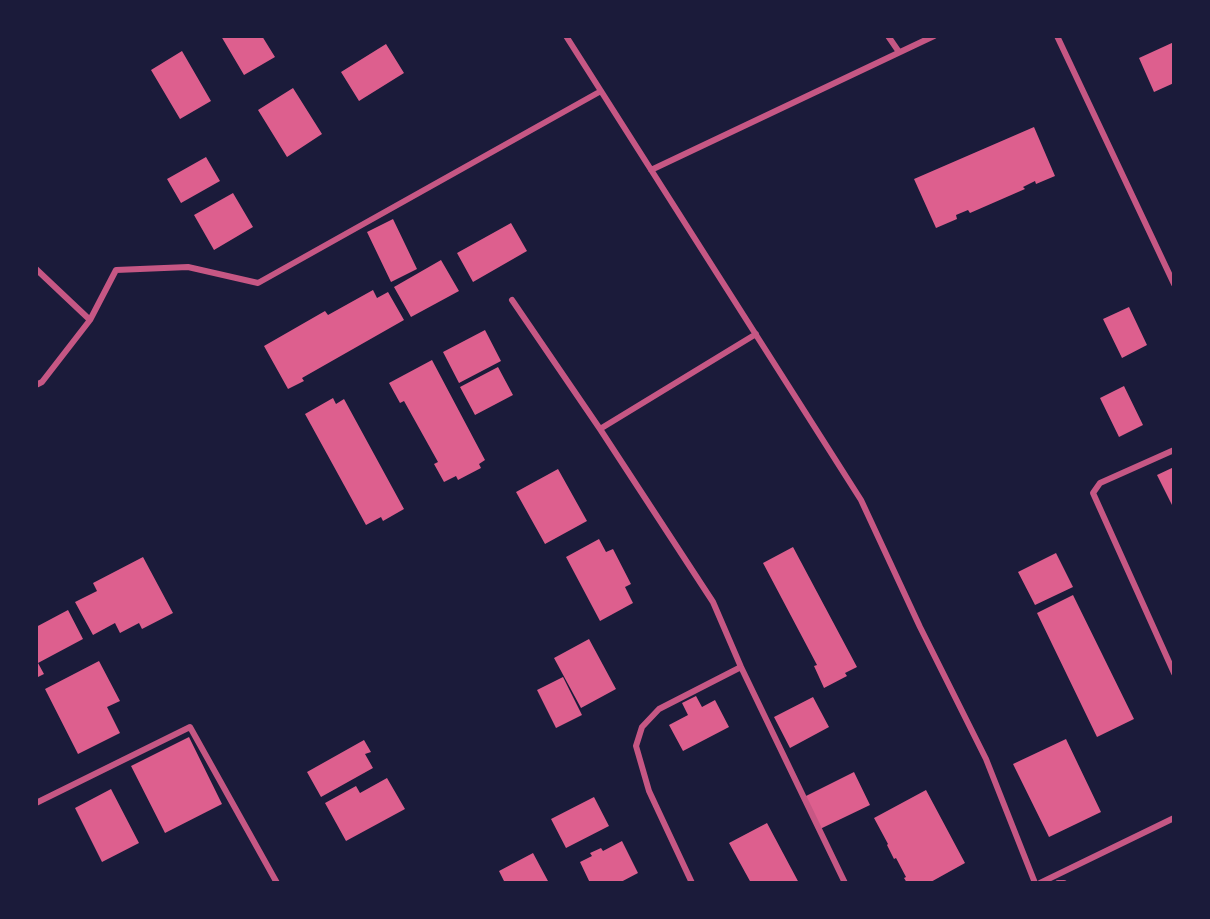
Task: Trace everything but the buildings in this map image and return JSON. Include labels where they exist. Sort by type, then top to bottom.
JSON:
[{"type":"street","points":[[566,36],[861,500],[920,627],[986,759],[1035,883]]},
{"type":"street","points":[[888,36],[899,52]]},
{"type":"street","points":[[651,170],[933,36]]},
{"type":"street","points":[[1057,36],[1174,284]]},
{"type":"street","points":[[36,385],[42,382],[90,320],[116,270],[188,267],[258,284],[601,91]]},
{"type":"street","points":[[36,269],[90,320]]},
{"type":"street","points":[[512,300],[713,602],[741,667],[845,883]]},
{"type":"street","points":[[600,429],[756,334]]},
{"type":"street","points":[[1174,450],[1100,483],[1093,493],[1174,673]]},
{"type":"street","points":[[692,883],[649,791],[636,746],[642,727],[659,709],[741,667]]},
{"type":"street","points":[[36,803],[190,727],[277,883]]},
{"type":"street","points":[[1040,883],[1174,818]]},
{"type":"street","points":[[1058,883],[1064,883]]}]
